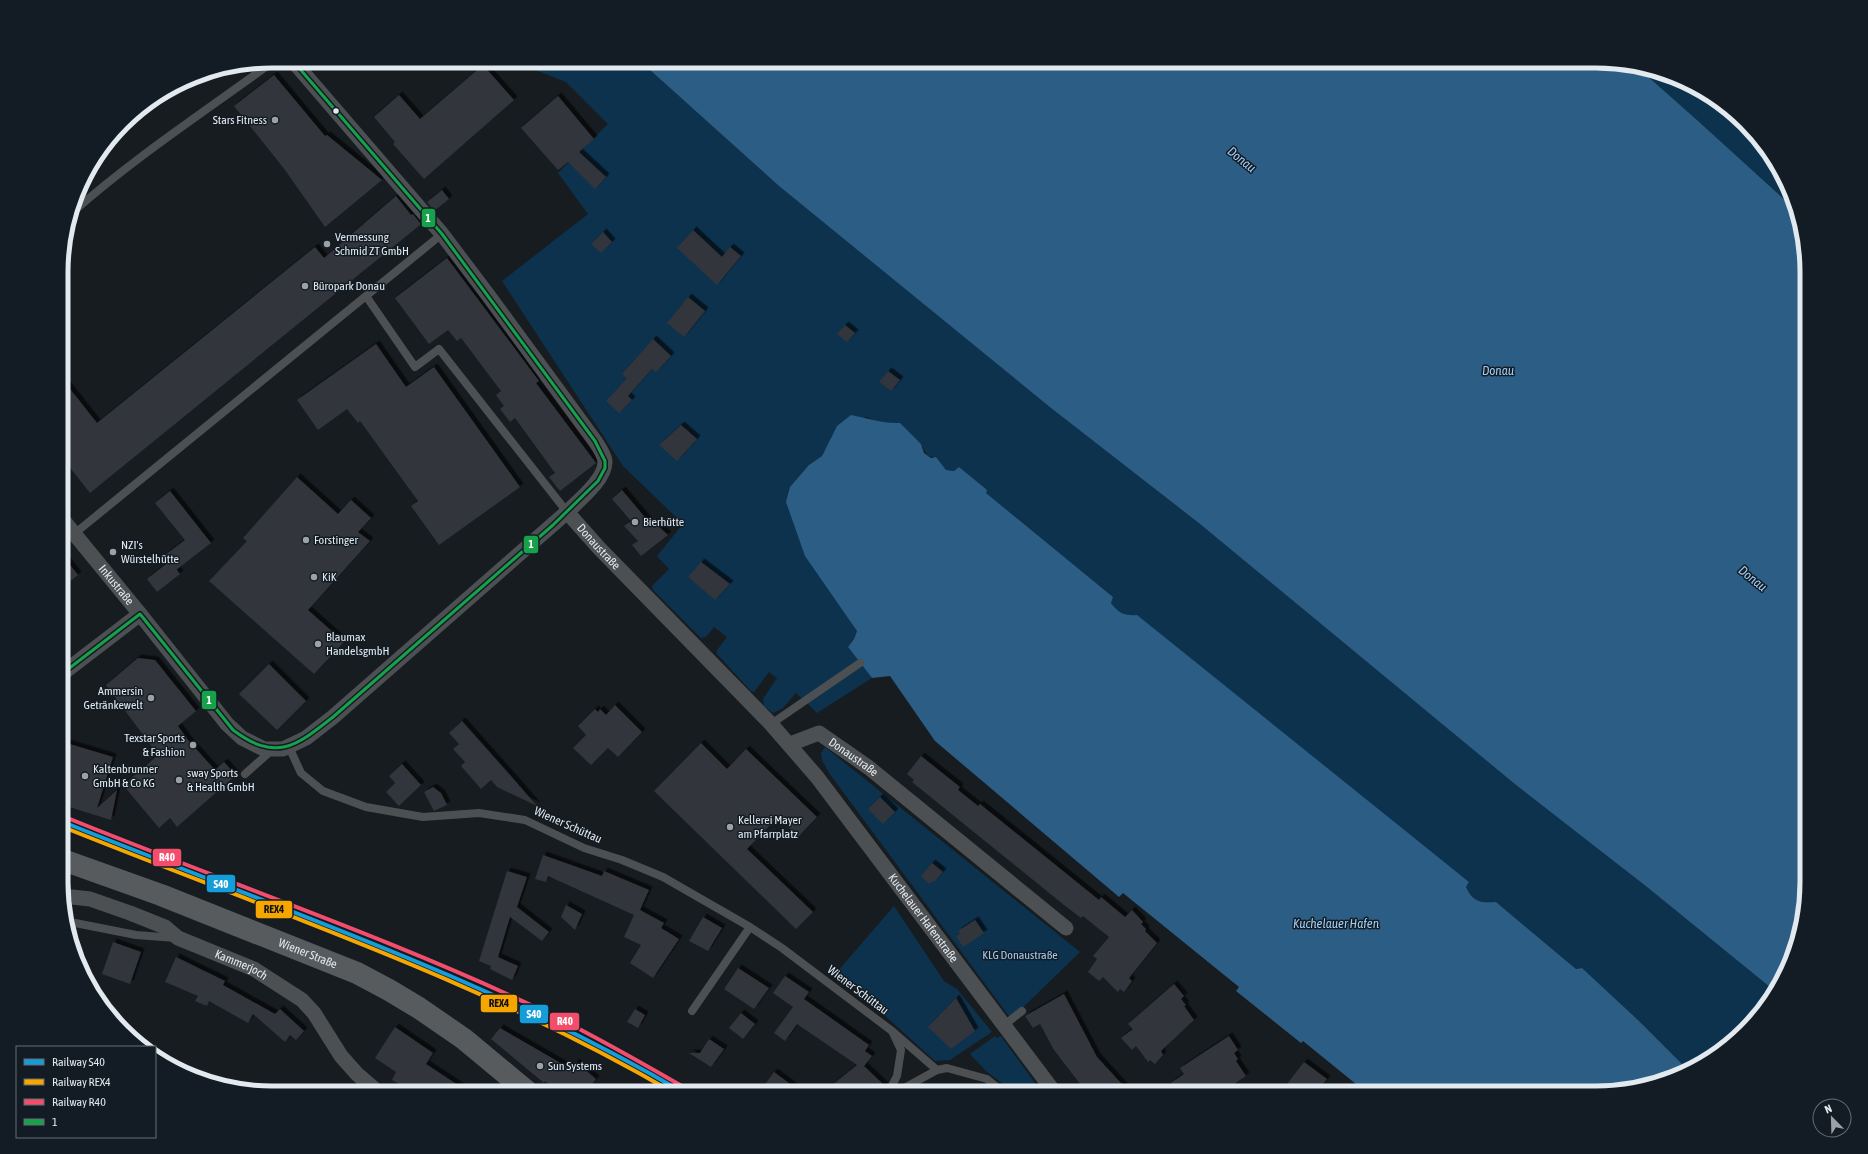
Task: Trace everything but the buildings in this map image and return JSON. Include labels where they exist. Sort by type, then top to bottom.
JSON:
[{"type":"main road","name":"Wiener Straße","points":[[68,862],[161,895],[357,973],[419,1008],[464,1039],[520,1086]]},
{"type":"street","points":[[299,68],[442,234],[488,294],[604,456],[605,468],[598,481],[567,512]]},
{"type":"street","name":"Donaustraße","points":[[567,512],[599,548],[790,744],[819,733],[868,767],[1066,928]]},
{"type":"street","name":"Inkustraße","points":[[68,526],[233,730],[250,743],[272,750],[289,747],[306,738],[333,717],[567,512]]},
{"type":"street","points":[[68,669],[140,614]]},
{"type":"street","name":"Kuchelauer Hafenstraße","points":[[790,744],[817,777],[1050,1086]]},
{"type":"street","name":"Kammerjoch","points":[[68,897],[90,899],[130,913],[165,927],[178,938],[254,969],[302,1000],[314,1013],[341,1056],[357,1074],[371,1086]]},
{"type":"lane","points":[[79,207],[89,197],[149,152],[264,68]]},
{"type":"lane","points":[[74,534],[442,234]]},
{"type":"lane","points":[[366,296],[415,367],[440,350],[567,512]]},
{"type":"lane","points":[[771,724],[860,663]]},
{"type":"lane","name":"Wiener Schüttau","points":[[289,747],[300,773],[323,791],[366,807],[423,817],[479,813],[525,820],[584,848],[622,860],[663,877],[750,927],[782,948],[892,1031],[937,1070]]},
{"type":"lane","points":[[245,774],[272,750]]},
{"type":"lane","points":[[72,922],[136,935],[178,938]]},
{"type":"lane","points":[[692,1011],[750,927]]},
{"type":"lane","points":[[1003,1026],[1022,1011]]},
{"type":"lane","name":"Wiener Schüttau","points":[[892,1031],[901,1050],[897,1076],[892,1086]]},
{"type":"lane","points":[[908,1086],[937,1070],[947,1068],[987,1080],[995,1086]]},
{"type":"green space","points":[[530,68],[648,68],[779,186],[1051,408],[1200,524],[1516,785],[1647,887],[1771,988],[1766,996],[1749,1017],[1731,1035],[1710,1052],[1684,1066],[1638,1020],[1582,968],[1576,969],[1496,902],[1481,902],[1474,899],[1466,887],[1469,882],[1128,616],[1117,611],[1111,603],[1113,597],[986,493],[959,467],[954,471],[946,470],[936,457],[926,454],[921,444],[900,423],[886,424],[866,417],[837,426],[822,456],[809,465],[849,619],[857,631],[854,639],[848,647],[872,678],[817,713],[796,693],[783,708],[773,713],[764,706],[763,699],[777,678],[769,672],[754,692],[751,691],[717,654],[717,650],[727,637],[714,627],[706,637],[701,638],[653,590],[652,586],[669,569],[657,556],[683,524],[623,466],[502,281],[588,214],[558,173],[608,124],[566,82]]},
{"type":"green space","points":[[1645,74],[1674,83],[1698,95],[1710,102],[1731,119],[1749,137],[1766,158],[1785,194],[1788,203]]},
{"type":"green space","name":"KLG Donaustraße","points":[[825,747],[1080,952],[1011,1019],[829,773],[822,760],[821,753]]},
{"type":"green space","points":[[894,906],[944,981],[957,989],[992,1032],[950,1060],[935,1061],[837,972]]},
{"type":"green space","points":[[995,1036],[997,1038],[1001,1036],[1037,1086],[1006,1086],[986,1071],[970,1054]]},
{"type":"water","name":"Donau","points":[[648,68],[1610,68],[1645,74],[1788,203],[1796,232],[1800,258],[1800,896],[1796,922],[1789,948],[1785,960],[1771,988],[1647,887],[1516,785],[1200,524],[1051,408],[779,186]]},
{"type":"water","name":"Kuchelauer Hafen","points":[[851,415],[882,422],[900,423],[921,444],[924,453],[931,458],[936,457],[946,470],[954,471],[959,467],[987,490],[986,493],[1113,597],[1111,603],[1116,609],[1125,614],[1137,615],[1469,882],[1466,887],[1474,899],[1481,902],[1496,902],[1576,969],[1582,968],[1638,1020],[1684,1066],[1674,1071],[1649,1079],[1610,1086],[1358,1086],[1303,1041],[1301,1043],[1236,991],[1239,987],[1123,893],[1119,897],[935,741],[890,676],[872,678],[848,647],[854,639],[857,631],[805,556],[786,502],[790,487],[809,465],[822,456],[837,426]]},
{"type":"rail line","name":"R40","points":[[68,818],[371,936],[492,987],[552,1015],[682,1086]]},
{"type":"rail line","name":"S40","points":[[68,824],[379,946],[457,979],[534,1014],[609,1052],[671,1086]]},
{"type":"rail line","name":"REX4","points":[[68,829],[296,918],[450,981],[526,1015],[601,1053],[661,1086]]},
{"type":"transit line","name":"1","points":[[68,669],[140,614],[233,730],[248,740],[261,746],[274,748],[285,747],[296,743],[333,717],[553,525],[598,481],[605,468],[605,461],[595,441],[442,234],[299,68]]},
{"type":"place","name":"Stars Fitness","points":[[275,120]]},
{"type":"place","name":"Vermessung Schmid ZT GmbH","points":[[327,244]]},
{"type":"place","name":"Büropark Donau","points":[[305,286]]},
{"type":"place","name":"Bierhütte","points":[[635,522]]},
{"type":"place","name":"Forstinger","points":[[306,540]]},
{"type":"place","name":"NZI's Würstelhütte","points":[[113,552]]},
{"type":"place","name":"KiK","points":[[314,577]]},
{"type":"place","name":"Blaumax HandelsgmbH","points":[[318,644]]},
{"type":"place","name":"Ammersin Getränkewelt","points":[[151,698]]},
{"type":"place","name":"Texstar Sports & Fashion","points":[[193,745]]},
{"type":"place","name":"Kaltenbrunner GmbH & Co KG","points":[[85,776]]},
{"type":"place","name":"sway Sports & Health GmbH","points":[[179,780]]},
{"type":"place","name":"Kellerei Mayer am Pfarrplatz","points":[[730,827]]},
{"type":"place","name":"Sun Systems","points":[[540,1066]]}]
